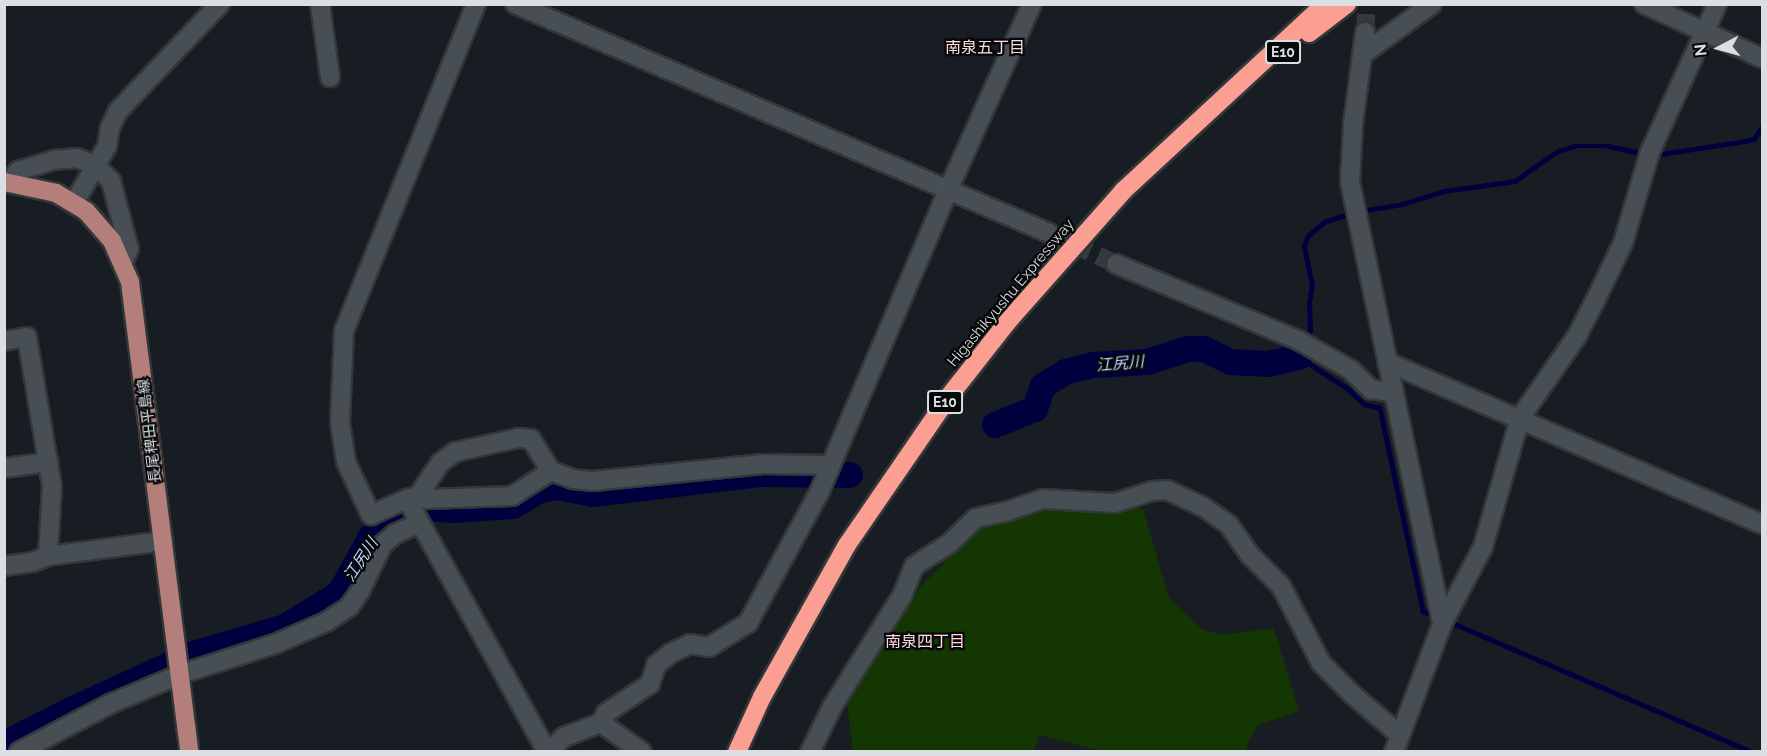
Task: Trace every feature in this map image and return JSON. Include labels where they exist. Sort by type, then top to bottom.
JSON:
[{"type":"highway","name":"Higashikyushu Expressway","points":[[737,752],[777,669],[847,545],[950,395],[1064,256],[1123,191],[1325,4]]},
{"type":"highway","name":"Higashikyushu Expressway","points":[[1219,100],[1347,4]]},
{"type":"main road","name":"長尾稗田平島線","points":[[7,182],[56,193],[74,202],[101,225],[123,262],[135,304],[189,752]]},
{"type":"street","points":[[74,202],[107,146],[110,128],[118,111],[220,4]]},
{"type":"street","points":[[320,4],[330,77]]},
{"type":"street","points":[[476,4],[344,330],[340,423],[346,462],[371,515],[413,498],[512,496],[551,471]]},
{"type":"street","points":[[515,4],[1049,233]]},
{"type":"street","points":[[413,498],[420,523],[547,752],[564,737],[601,723],[606,712],[650,684],[656,665],[671,653],[690,644],[709,647],[748,623],[819,492],[948,190],[1032,4]]},
{"type":"street","points":[[1363,54],[1432,4]]},
{"type":"street","points":[[1644,4],[1762,57]]},
{"type":"street","points":[[810,752],[832,707],[902,596],[914,566],[950,543],[976,518],[1008,511],[1043,499],[1115,503],[1152,491],[1167,490],[1203,506],[1229,525],[1250,555],[1281,586],[1321,663],[1397,743],[1442,624],[1483,547],[1520,418],[1577,336],[1623,243],[1650,152],[1717,4]]},
{"type":"street","points":[[1365,32],[1353,124],[1350,182],[1442,624]]},
{"type":"street","points":[[7,182],[18,171],[54,160],[77,158],[95,165],[111,181],[129,249],[123,262]]},
{"type":"street","points":[[1116,264],[1300,341],[1351,370],[1371,389],[1394,393]]},
{"type":"street","points":[[4,341],[27,337],[52,486],[48,556]]},
{"type":"street","points":[[1387,362],[1762,524]]},
{"type":"street","points":[[413,498],[440,463],[455,452],[518,438],[531,439],[551,471],[573,479],[593,481],[763,464],[831,465]]},
{"type":"street","points":[[4,468],[49,462]]},
{"type":"street","points":[[19,752],[110,704],[181,674],[274,644],[326,622],[349,608],[383,544],[395,534],[420,523]]},
{"type":"street","points":[[4,566],[33,562],[48,556],[163,541]]},
{"type":"street","points":[[601,723],[642,752]]},
{"type":"green space","points":[[1123,500],[1143,509],[1169,598],[1203,630],[1225,635],[1274,628],[1299,711],[1258,725],[1247,744],[1246,751],[1102,751],[1039,735],[1034,751],[853,752],[847,704],[920,587],[978,529],[1040,506]]},
{"type":"waterway","points":[[1654,155],[1754,139],[1762,127]]},
{"type":"waterway","points":[[1360,211],[1403,204],[1444,191],[1515,181],[1556,152],[1575,146],[1608,146],[1646,154]]},
{"type":"waterway","points":[[1306,340],[1310,330],[1309,303],[1312,285],[1304,246],[1308,236],[1324,222],[1352,213]]},
{"type":"waterway","points":[[1303,348],[1299,357],[1348,389],[1364,404],[1380,408],[1423,611],[1435,616]]},
{"type":"waterway","name":"江尻川","points":[[995,425],[1035,409],[1043,386],[1065,372],[1094,365],[1147,362],[1188,349],[1204,349],[1231,362],[1268,364],[1299,357]]},
{"type":"waterway","name":"江尻川","points":[[4,744],[73,709],[193,654],[285,627],[340,593],[371,537],[403,516],[429,508],[453,510],[513,506],[540,490],[557,487],[593,494],[760,474],[850,475]]},
{"type":"waterway","points":[[1448,621],[1752,752]]},
{"type":"tunnel","points":[[1365,32],[1367,4]]},
{"type":"tunnel","points":[[1049,233],[1116,264]]},
{"type":"district","name":"南泉五丁目","points":[[985,48]]},
{"type":"district","name":"南泉四丁目","points":[[925,642]]}]
